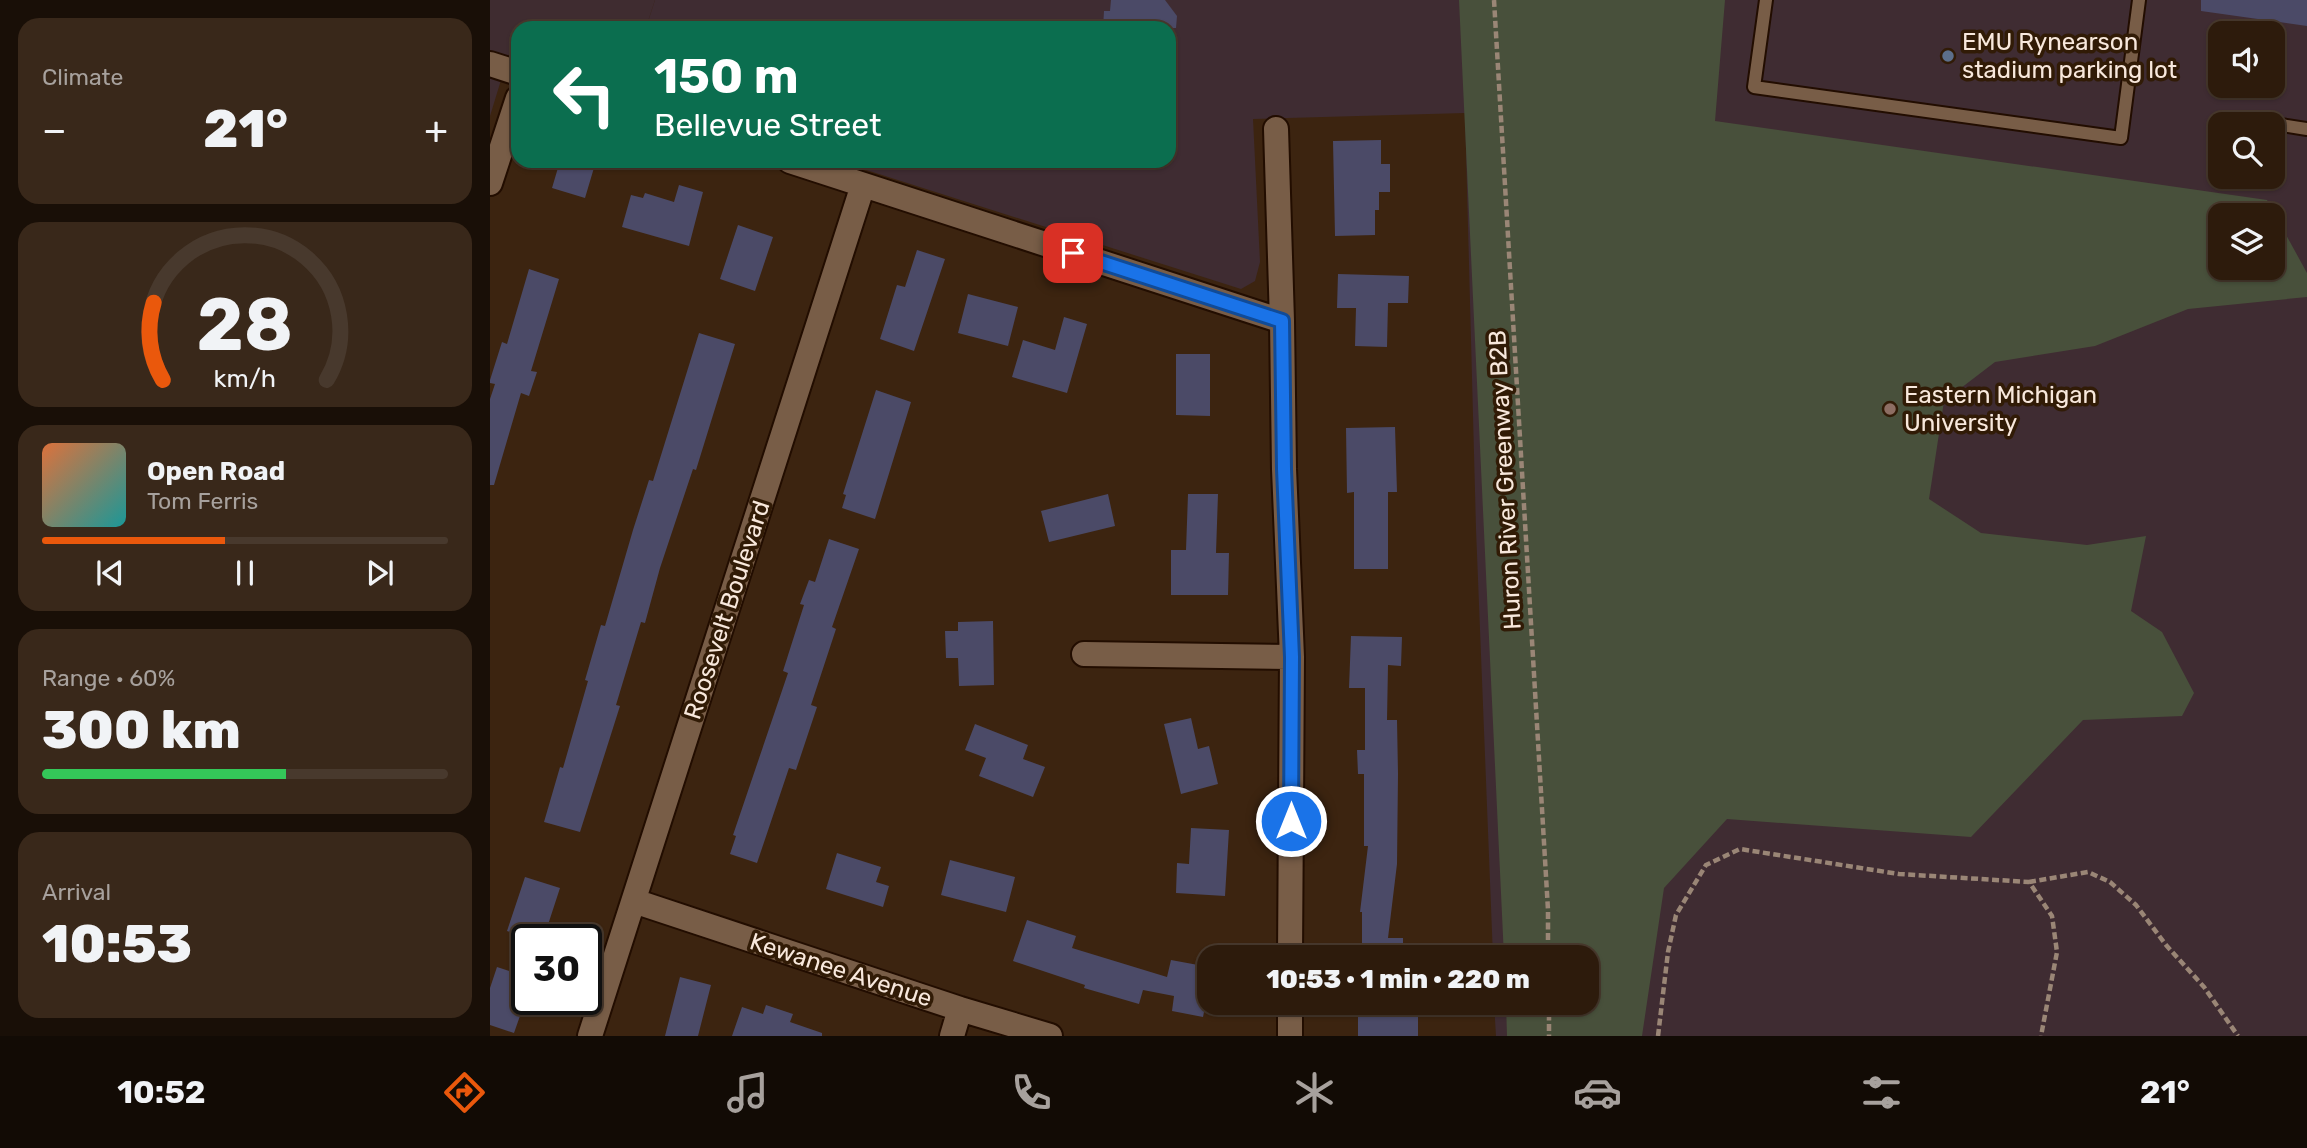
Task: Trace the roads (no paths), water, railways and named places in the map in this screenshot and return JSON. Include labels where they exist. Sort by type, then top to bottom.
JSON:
[{"type":"street","points":[[490,64],[511,71]]},
{"type":"street","points":[[490,183],[511,119]]},
{"type":"street","points":[[1276,129],[1284,469],[1292,657],[1290,945]]},
{"type":"street","points":[[811,168],[1282,321]]},
{"type":"street","name":"Roosevelt Boulevard","points":[[590,1036],[863,185]]},
{"type":"street","points":[[1084,654],[1292,657]]},
{"type":"street","name":"Kewanee Avenue","points":[[634,901],[1049,1036]]},
{"type":"street","points":[[951,1036],[960,1009]]},
{"type":"street","points":[[1290,1015],[1290,1036]]},
{"type":"lane","points":[[1766,0],[1754,88],[2122,138],[2139,0]]},
{"type":"lane","points":[[2285,126],[2307,129]]},
{"type":"place","name":"EMU Rynearson stadium parking lot","points":[[1948,56]]},
{"type":"place","name":"Eastern Michigan University","points":[[1890,409]]}]
